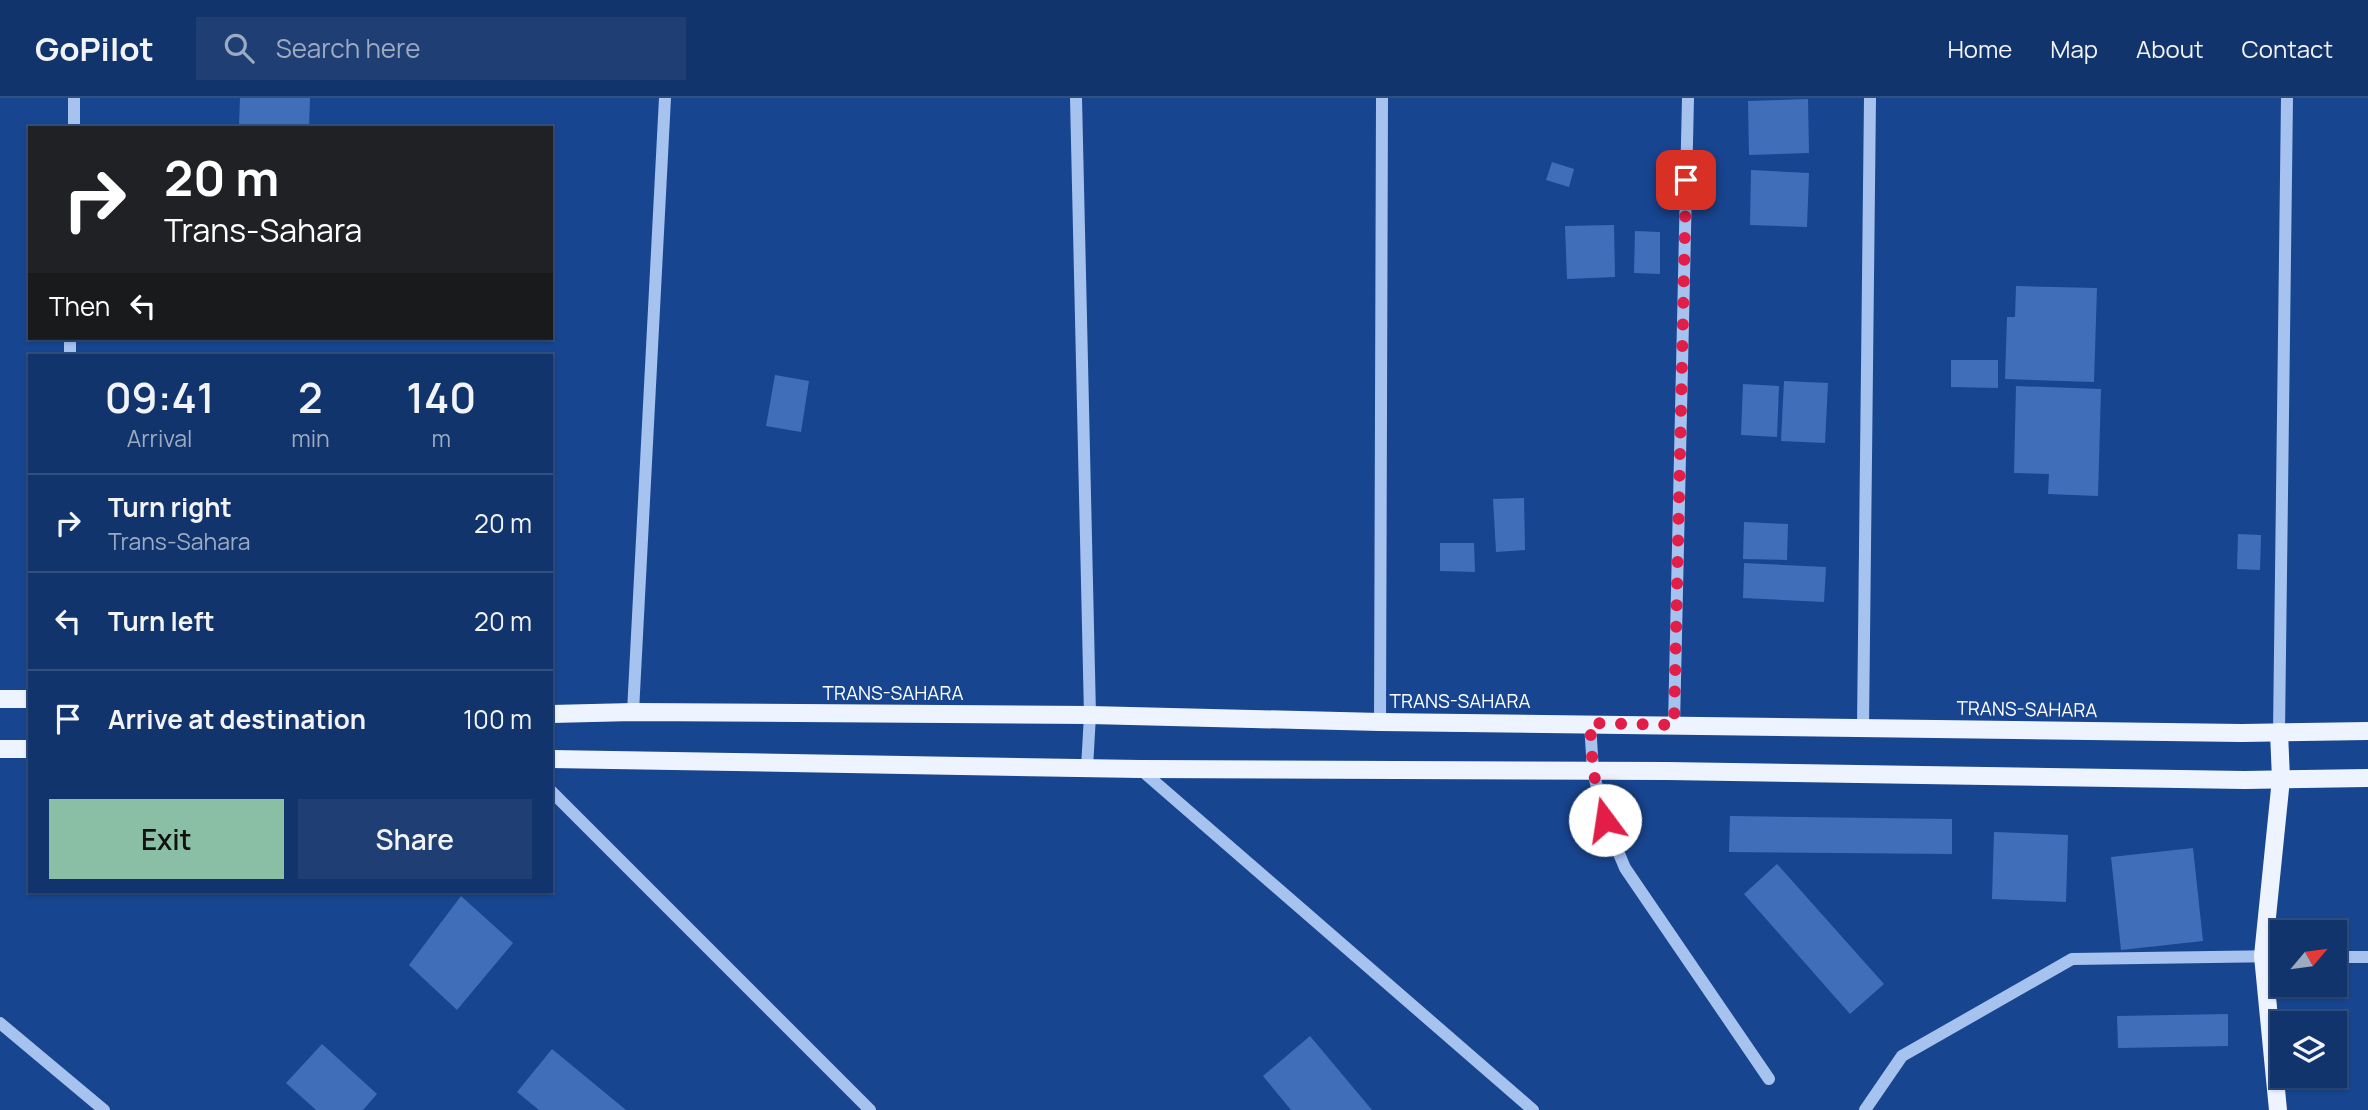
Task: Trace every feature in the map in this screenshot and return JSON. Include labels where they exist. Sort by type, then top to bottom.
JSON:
[{"type":"main road","points":[[0,699],[28,699]]},
{"type":"main road","name":"TRANS-SAHARA","points":[[553,714],[633,712],[1090,715],[1380,722],[2368,731]]},
{"type":"main road","points":[[2278,1110],[2263,956],[2281,779],[2279,732]]},
{"type":"main road","points":[[0,749],[28,749]]},
{"type":"main road","points":[[553,759],[1140,769],[2368,778]]},
{"type":"street","points":[[74,98],[74,126]]},
{"type":"street","points":[[633,712],[666,98]]},
{"type":"street","points":[[1076,98],[1090,715],[1087,768]]},
{"type":"street","points":[[1380,722],[1382,98]]},
{"type":"street","points":[[1674,725],[1688,98]]},
{"type":"street","points":[[1863,728],[1870,98]]},
{"type":"street","points":[[2279,732],[2287,98]]},
{"type":"street","points":[[1590,723],[1593,771],[1605,820],[1625,868],[1769,1079]]},
{"type":"street","points":[[1140,769],[1532,1110]]},
{"type":"street","points":[[553,794],[870,1110]]},
{"type":"street","points":[[1865,1110],[1902,1056],[2072,959],[2270,956]]},
{"type":"street","points":[[2347,957],[2368,957]]},
{"type":"street","points":[[0,1023],[104,1110]]},
{"type":"building","points":[[240,98],[310,98],[309,126],[239,125]]},
{"type":"building","points":[[1808,99],[1809,153],[1749,155],[1748,101]]},
{"type":"building","points":[[1552,162],[1574,169],[1569,187],[1546,180]]},
{"type":"building","points":[[1751,170],[1809,173],[1807,227],[1750,225]]},
{"type":"building","points":[[1614,225],[1615,277],[1567,279],[1565,226]]},
{"type":"building","points":[[1635,231],[1660,232],[1660,274],[1634,273]]},
{"type":"building","points":[[2016,286],[2097,288],[2094,382],[2005,379],[2007,317],[2015,317]]},
{"type":"building","points":[[1951,360],[1998,360],[1998,388],[1951,387]]},
{"type":"building","points":[[775,375],[809,381],[801,432],[766,426]]},
{"type":"building","points":[[1784,381],[1828,383],[1825,443],[1781,441]]},
{"type":"building","points":[[1743,384],[1779,386],[1777,437],[1741,435]]},
{"type":"building","points":[[2016,386],[2101,389],[2098,496],[2048,494],[2049,474],[2014,473]]},
{"type":"building","points":[[1524,498],[1525,550],[1496,552],[1493,499]]},
{"type":"building","points":[[1744,522],[1788,524],[1787,560],[1743,559]]},
{"type":"building","points":[[2238,534],[2261,535],[2260,570],[2237,569]]},
{"type":"building","points":[[1440,543],[1474,543],[1475,572],[1440,571]]},
{"type":"building","points":[[1744,563],[1826,567],[1824,602],[1743,598]]},
{"type":"building","points":[[1730,816],[1952,819],[1952,854],[1729,852]]},
{"type":"building","points":[[1994,832],[2068,835],[2066,902],[1992,899]]},
{"type":"building","points":[[2193,848],[2203,941],[2121,950],[2111,857]]},
{"type":"building","points":[[1777,864],[1884,984],[1850,1014],[1744,894]]},
{"type":"building","points":[[461,896],[513,943],[457,1010],[409,965]]},
{"type":"building","points":[[2228,1014],[2228,1046],[2118,1048],[2117,1016]]},
{"type":"building","points":[[1310,1036],[1372,1110],[1291,1110],[1263,1076]]},
{"type":"building","points":[[322,1044],[377,1094],[363,1110],[316,1110],[286,1083]]},
{"type":"building","points":[[552,1049],[626,1110],[539,1110],[517,1092]]},
{"type":"route","points":[[1605,820],[1593,771],[1590,723],[1674,725],[1686,180]]}]
